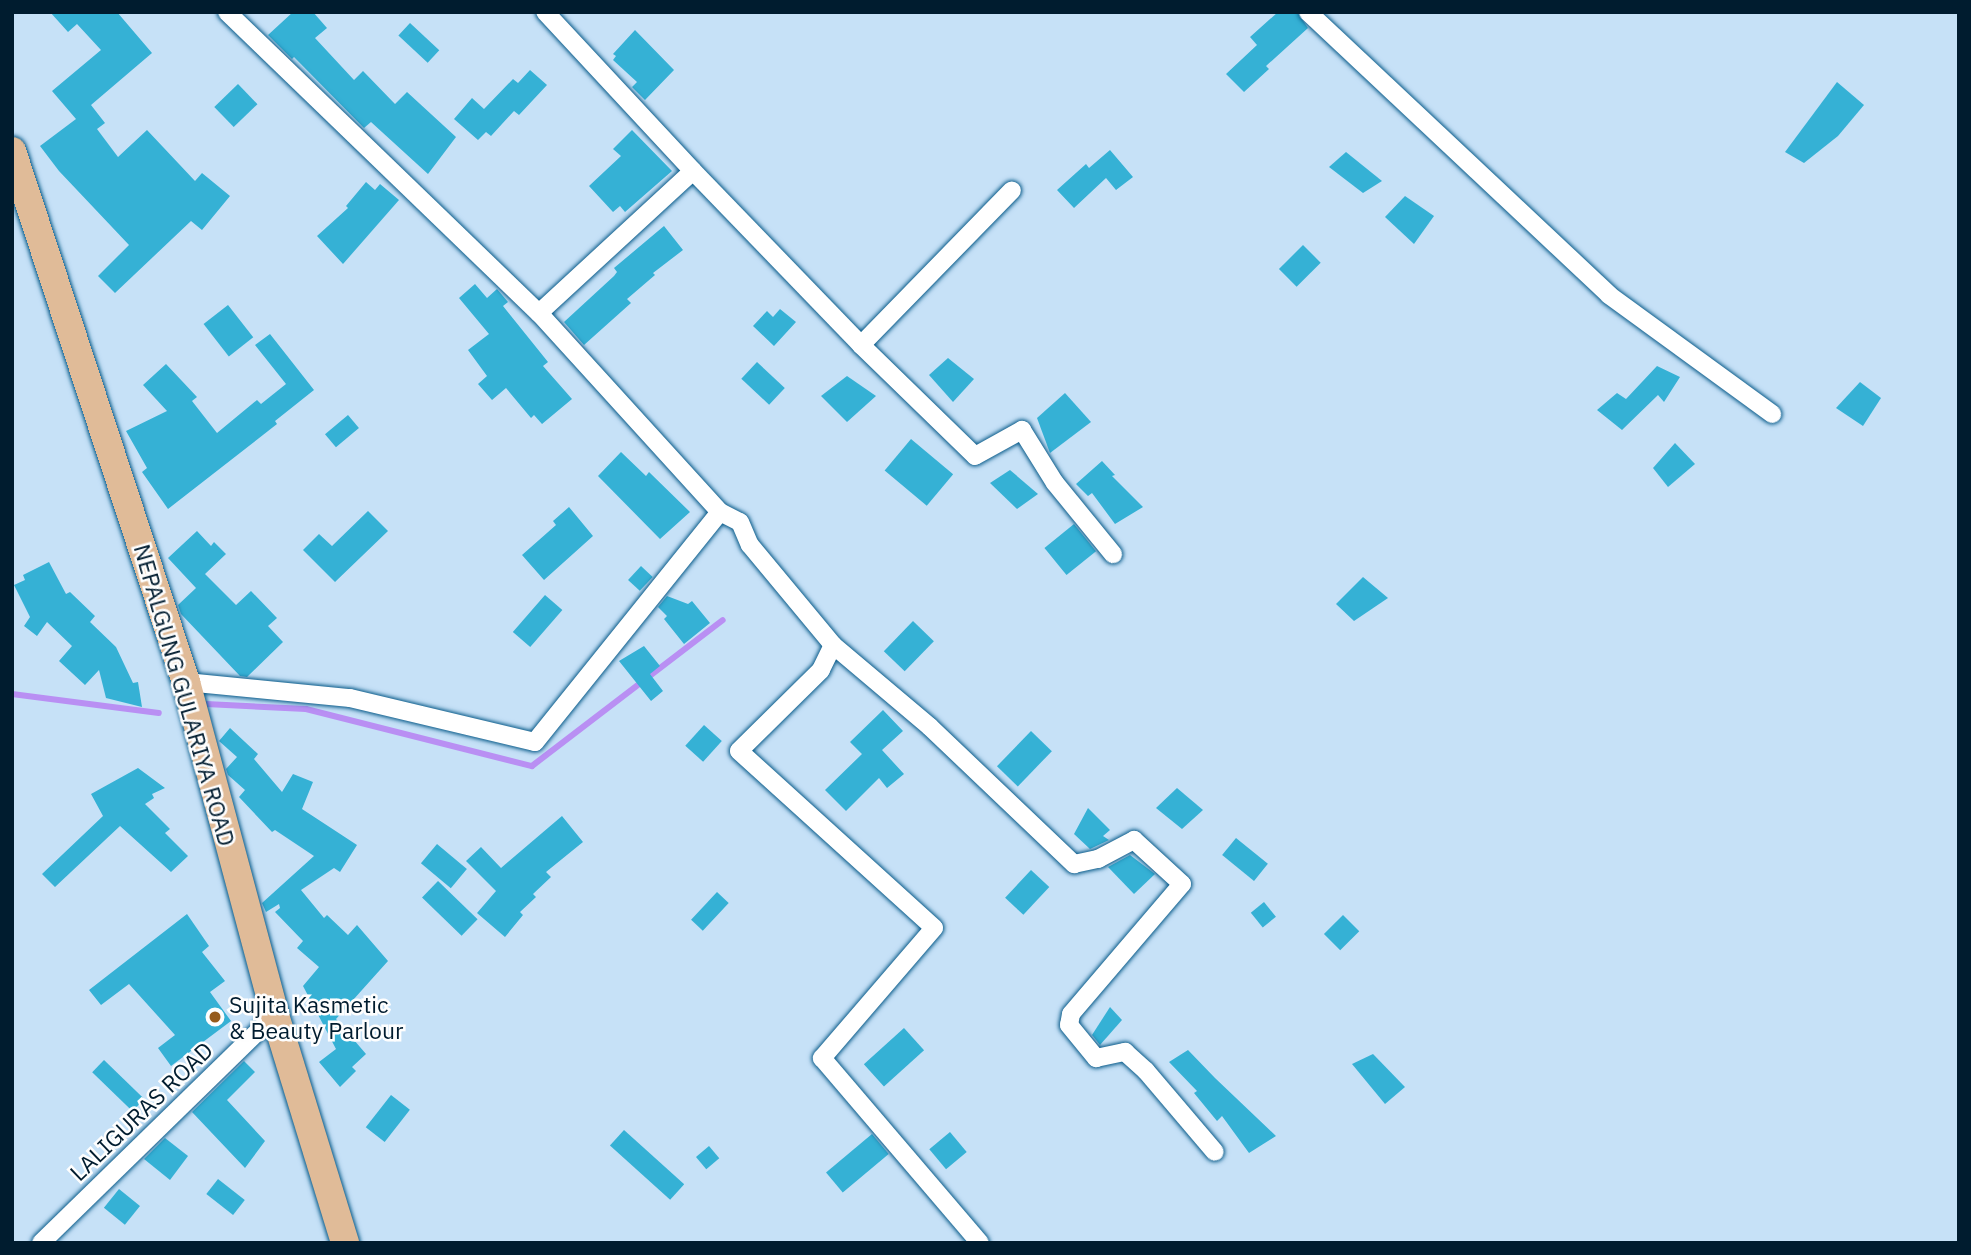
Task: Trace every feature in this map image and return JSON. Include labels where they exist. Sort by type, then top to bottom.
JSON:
[{"type":"main road","name":"NEPALGUNG GULARIYA ROAD","points":[[12,151],[186,682],[275,1015],[345,1243]]},
{"type":"street","points":[[227,12],[539,313],[720,512],[740,522],[750,545],[833,645],[930,727],[1074,864],[1098,859],[1134,840],[1182,884],[1071,1014],[1069,1025],[1096,1058],[1125,1052],[1146,1071],[1215,1152]]},
{"type":"street","points":[[545,12],[861,345],[975,456],[1022,430],[1055,483],[1113,554]]},
{"type":"street","points":[[1308,12],[1609,295],[1772,414]]},
{"type":"street","points":[[539,313],[693,171]]},
{"type":"street","points":[[861,345],[1012,190]]},
{"type":"street","points":[[186,682],[349,698],[535,742],[720,512]]},
{"type":"street","points":[[833,645],[821,670],[739,751],[934,928],[822,1058],[980,1243]]},
{"type":"street","name":"LALIGURAS ROAD","points":[[41,1243],[275,1015]]},
{"type":"building","points":[[50,12],[117,12],[152,53],[91,105],[105,123],[97,129],[118,157],[147,130],[195,181],[202,173],[230,196],[202,230],[191,221],[115,293],[98,276],[129,245],[59,171],[40,146],[76,119],[52,91],[101,50],[77,24],[68,32]]},
{"type":"building","points":[[293,12],[313,12],[327,28],[315,38],[354,80],[363,71],[395,104],[407,92],[456,137],[428,174],[371,122],[364,128],[294,57],[292,59],[268,35]]},
{"type":"building","points":[[1278,12],[1297,12],[1308,28],[1266,66],[1269,69],[1244,92],[1226,74],[1257,45],[1250,37]]},
{"type":"building","points":[[410,23],[439,50],[428,63],[398,35]]},
{"type":"building","points":[[635,30],[674,70],[645,100],[632,87],[637,82],[613,60],[616,56],[613,54]]},
{"type":"building","points":[[530,70],[547,85],[519,115],[514,111],[491,136],[486,132],[478,140],[454,119],[472,98],[484,109],[513,79],[518,83]]},
{"type":"building","points":[[1837,82],[1864,105],[1838,136],[1804,163],[1785,152]]},
{"type":"building","points":[[238,84],[257,104],[234,127],[214,107]]},
{"type":"building","points":[[632,130],[672,171],[625,212],[620,206],[613,212],[589,186],[621,156],[613,149]]},
{"type":"building","points":[[1110,150],[1133,177],[1116,190],[1106,178],[1074,208],[1057,190],[1086,164],[1089,168]]},
{"type":"building","points":[[1346,152],[1382,181],[1363,193],[1329,167]]},
{"type":"building","points":[[366,182],[375,190],[380,184],[399,200],[343,264],[317,236],[348,208],[346,206]]},
{"type":"building","points":[[1405,196],[1434,216],[1414,244],[1385,217]]},
{"type":"building","points":[[664,226],[683,250],[653,273],[655,275],[627,299],[631,303],[584,345],[564,322],[614,276],[617,272],[614,268]]},
{"type":"building","points":[[1303,245],[1321,263],[1297,287],[1279,269]]},
{"type":"building","points":[[475,284],[487,298],[497,289],[508,302],[503,306],[548,362],[543,366],[572,399],[542,424],[534,415],[531,418],[506,388],[492,400],[478,384],[487,376],[468,350],[489,334],[459,298]]},
{"type":"building","points":[[228,305],[253,337],[229,356],[204,324]]},
{"type":"building","points":[[780,309],[796,322],[774,346],[753,326],[767,311],[773,317]]},
{"type":"building","points":[[270,334],[314,390],[275,421],[277,424],[168,509],[142,472],[147,468],[126,431],[167,411],[143,385],[166,364],[197,397],[192,401],[217,433],[257,400],[261,404],[286,384],[255,345]]},
{"type":"building","points":[[948,358],[974,379],[953,402],[929,375]]},
{"type":"building","points":[[757,362],[785,388],[769,405],[741,379]]},
{"type":"building","points":[[1657,366],[1680,377],[1664,402],[1658,395],[1622,430],[1597,410],[1617,393],[1626,399]]},
{"type":"building","points":[[847,376],[876,396],[847,422],[821,396]]},
{"type":"building","points":[[1860,382],[1881,398],[1863,426],[1836,408]]},
{"type":"building","points":[[1065,393],[1091,422],[1050,453],[1037,418]]},
{"type":"building","points":[[348,415],[359,428],[336,447],[325,434]]},
{"type":"building","points":[[911,439],[953,474],[927,506],[885,470]]},
{"type":"building","points":[[1675,443],[1695,464],[1668,487],[1653,468]]},
{"type":"building","points":[[621,452],[646,476],[649,472],[690,512],[660,539],[598,476]]},
{"type":"building","points":[[1102,461],[1115,475],[1112,476],[1143,507],[1115,524],[1092,493],[1088,496],[1076,484]]},
{"type":"building","points":[[1010,470],[1038,494],[1017,509],[990,483]]},
{"type":"building","points":[[569,507],[593,536],[544,580],[522,555],[556,525],[553,521]]},
{"type":"building","points":[[368,511],[388,531],[335,582],[303,550],[319,534],[332,546]]},
{"type":"building","points":[[1074,524],[1096,551],[1066,575],[1044,548]]},
{"type":"building","points":[[197,531],[211,546],[214,542],[226,554],[205,574],[236,605],[251,591],[277,618],[268,626],[283,642],[247,677],[240,676],[181,614],[178,605],[196,588],[168,558]]},
{"type":"building","points":[[49,562],[66,594],[70,592],[95,616],[90,622],[116,647],[133,683],[138,682],[142,707],[106,698],[99,670],[85,685],[59,661],[72,646],[47,622],[37,636],[24,626],[30,617],[14,585],[25,580],[23,575]]},
{"type":"building","points":[[641,566],[653,577],[640,591],[628,580]]},
{"type":"building","points":[[1363,577],[1388,598],[1354,621],[1336,604]]},
{"type":"building","points":[[545,595],[562,610],[530,647],[513,632]]},
{"type":"building","points":[[667,596],[688,604],[692,601],[710,623],[684,644],[664,619],[667,616],[658,607]]},
{"type":"building","points":[[913,621],[934,641],[905,671],[884,651]]},
{"type":"building","points":[[644,646],[660,666],[650,674],[663,691],[651,701],[619,661]]},
{"type":"building","points":[[883,710],[903,731],[882,750],[904,774],[887,788],[879,778],[846,811],[825,790],[862,754],[850,742]]},
{"type":"building","points":[[704,725],[722,741],[703,762],[685,746]]},
{"type":"building","points":[[230,728],[258,754],[254,759],[282,792],[293,774],[313,782],[302,809],[357,845],[340,872],[334,868],[301,890],[324,918],[327,915],[348,935],[357,925],[388,961],[336,1019],[366,1054],[352,1067],[356,1071],[340,1087],[319,1062],[336,1049],[303,986],[319,967],[297,948],[303,941],[275,912],[280,908],[279,904],[266,912],[262,903],[314,856],[275,830],[272,832],[239,797],[245,790],[228,775],[226,769],[237,757],[219,741]]},
{"type":"building","points":[[1031,731],[1052,751],[1018,786],[997,766]]},
{"type":"building","points":[[138,768],[165,788],[152,794],[154,798],[145,804],[170,829],[165,833],[188,856],[171,872],[120,826],[55,887],[42,874],[103,816],[91,794]]},
{"type":"building","points":[[1177,788],[1203,810],[1182,829],[1156,808]]},
{"type":"building","points":[[1088,808],[1110,830],[1103,836],[1109,840],[1090,849],[1074,834]]},
{"type":"building","points":[[562,816],[583,842],[546,872],[551,877],[533,894],[536,897],[520,912],[523,915],[505,937],[477,913],[496,891],[466,861],[481,847],[501,868]]},
{"type":"building","points":[[1236,838],[1268,864],[1254,881],[1222,855]]},
{"type":"building","points":[[437,844],[467,869],[451,888],[421,863]]},
{"type":"building","points":[[1130,855],[1155,874],[1134,894],[1108,867]]},
{"type":"building","points":[[1031,870],[1049,887],[1023,915],[1005,898]]},
{"type":"building","points":[[438,881],[478,919],[462,936],[422,898]]},
{"type":"building","points":[[717,892],[729,903],[703,931],[691,920]]},
{"type":"building","points":[[1264,902],[1276,917],[1263,927],[1251,913]]},
{"type":"building","points":[[187,914],[209,946],[202,952],[225,981],[210,992],[231,1021],[171,1066],[158,1048],[175,1035],[129,984],[101,1005],[89,990]]},
{"type":"building","points":[[1343,915],[1359,931],[1340,950],[1324,934]]},
{"type":"building","points":[[1110,1007],[1122,1020],[1100,1045],[1092,1035]]},
{"type":"building","points":[[904,1028],[924,1050],[884,1086],[864,1064]]},
{"type":"building","points":[[1188,1050],[1276,1136],[1249,1153],[1222,1116],[1217,1121],[1194,1093],[1197,1091],[1169,1062]]},
{"type":"building","points":[[1373,1054],[1405,1087],[1385,1104],[1352,1064]]},
{"type":"building","points":[[104,1060],[144,1099],[132,1111],[92,1072]]},
{"type":"building","points":[[244,1061],[255,1072],[227,1100],[265,1141],[245,1168],[192,1112]]},
{"type":"building","points":[[391,1095],[410,1110],[385,1142],[366,1127]]},
{"type":"building","points":[[624,1130],[684,1184],[670,1200],[610,1146]]},
{"type":"building","points":[[950,1132],[967,1152],[946,1169],[929,1149]]},
{"type":"building","points":[[872,1134],[889,1154],[843,1192],[826,1173]]},
{"type":"building","points":[[165,1138],[188,1156],[170,1180],[144,1159]]},
{"type":"building","points":[[709,1146],[719,1158],[706,1169],[696,1157]]},
{"type":"building","points":[[218,1179],[245,1200],[233,1215],[206,1194]]},
{"type":"building","points":[[119,1189],[140,1206],[125,1225],[104,1208]]},
{"type":"waterway","points":[[206,704],[306,709],[532,766],[723,620]]},
{"type":"waterway","points":[[12,694],[159,713]]},
{"type":"place","name":"Sujita Kasmetic & Beauty Parlour","points":[[215,1017]]}]
